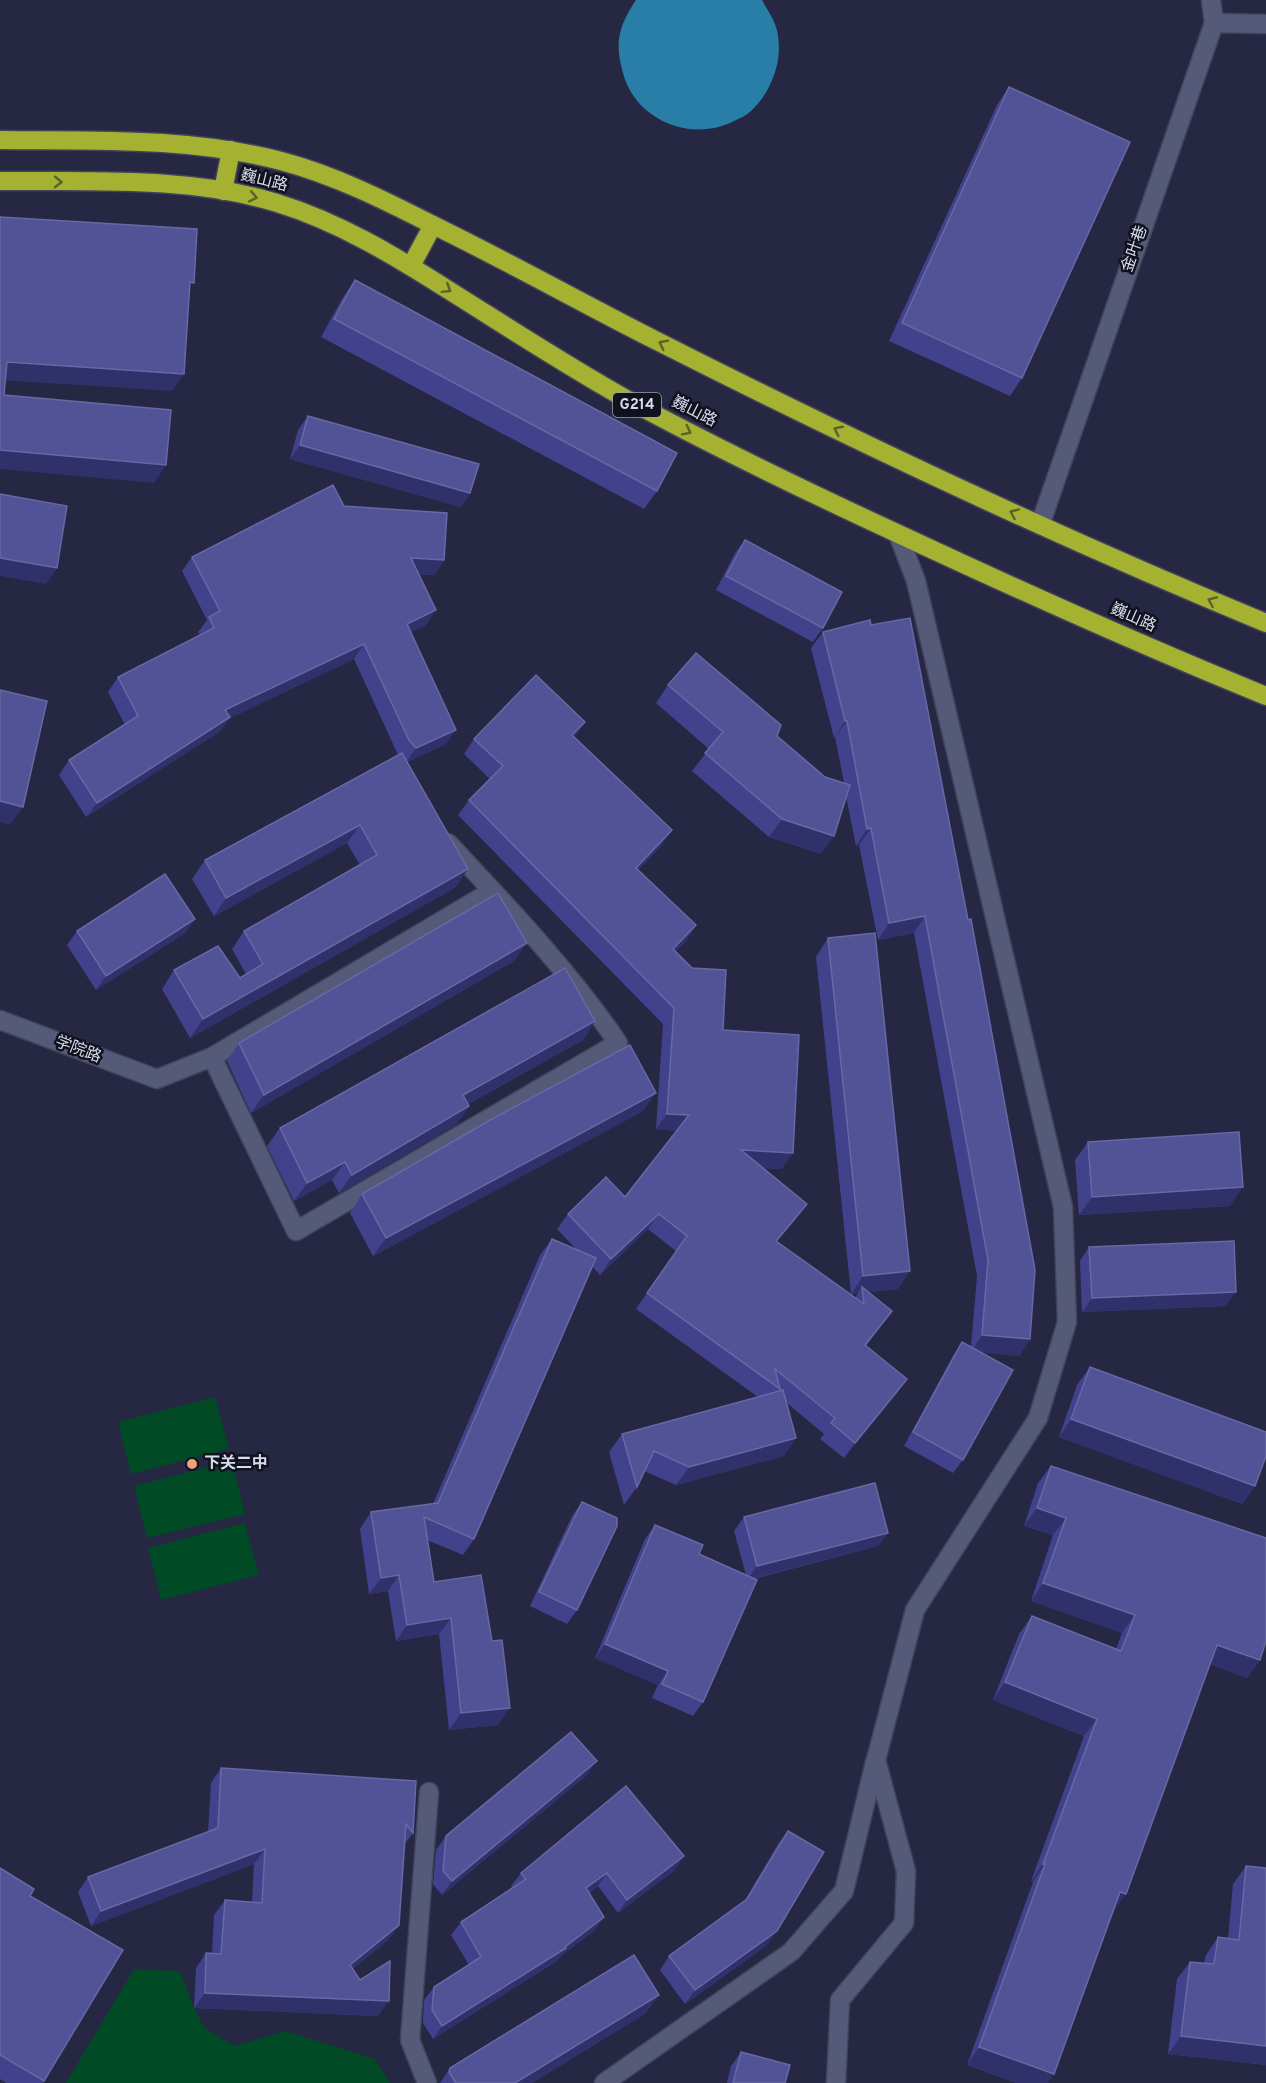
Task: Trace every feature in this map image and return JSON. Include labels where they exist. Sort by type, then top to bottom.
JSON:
[{"type":"highway","name":"巍山路","points":[[0,140],[160,142],[231,150],[286,162],[320,174],[356,188],[433,225],[692,359],[878,450],[1040,525],[1266,623]]},
{"type":"highway","points":[[223,191],[231,150]]},
{"type":"highway","name":"巍山路","points":[[0,182],[157,184],[223,191],[265,199],[306,213],[354,234],[411,266],[626,399],[785,480],[898,534],[1132,639],[1266,696]]},
{"type":"highway","points":[[411,266],[433,225]]},
{"type":"street","points":[[1211,0],[1214,23],[1266,24]]},
{"type":"street","name":"金叶巷","points":[[1040,525],[1214,23]]},
{"type":"street","points":[[604,2083],[791,1952],[844,1891],[915,1610],[1038,1418],[1067,1322],[1063,1207],[916,581],[898,534]]},
{"type":"street","points":[[437,832],[492,891],[600,1016],[618,1043],[296,1231],[212,1057],[492,891]]},
{"type":"street","name":"学院路","points":[[0,1020],[157,1079],[212,1057]]},
{"type":"street","points":[[836,2083],[840,2000],[904,1923],[906,1871],[876,1760]]},
{"type":"street","points":[[427,2083],[410,2040],[429,1792]]},
{"type":"green space","points":[[215,1397],[229,1449],[131,1474],[118,1422]]},
{"type":"green space","points":[[232,1461],[245,1514],[147,1538],[134,1486]]},
{"type":"green space","points":[[245,1523],[259,1575],[161,1600],[148,1548]]},
{"type":"green space","points":[[134,1969],[180,1971],[204,2028],[235,2046],[285,2031],[375,2059],[390,2083],[66,2083]]},
{"type":"water","points":[[636,0],[762,0],[777,29],[779,52],[772,81],[756,106],[748,114],[719,127],[701,129],[684,128],[652,115],[629,89],[620,62],[619,43],[622,26]]},
{"type":"building","points":[[1009,87],[1130,142],[1022,378],[902,323]]},
{"type":"building","points":[[0,217],[197,229],[194,283],[190,282],[184,374],[7,362],[4,395],[171,410],[166,465],[0,450]]},
{"type":"building","points":[[355,280],[677,453],[657,491],[334,319]]},
{"type":"building","points":[[308,416],[479,464],[470,493],[300,445]]},
{"type":"building","points":[[333,485],[344,506],[447,513],[444,560],[411,558],[436,610],[407,624],[456,730],[416,748],[409,740],[364,644],[225,710],[230,717],[97,803],[69,760],[138,716],[118,677],[214,628],[209,617],[220,611],[192,557]]},
{"type":"building","points":[[0,494],[67,506],[57,568],[0,558]]},
{"type":"building","points":[[745,540],[842,592],[823,628],[726,576]]},
{"type":"building","points":[[910,618],[968,920],[971,919],[1035,1270],[1030,1339],[982,1335],[988,1260],[925,916],[889,923],[871,828],[867,829],[847,721],[845,721],[823,632],[870,620],[871,625]]},
{"type":"building","points":[[696,653],[781,725],[777,736],[825,777],[850,785],[834,836],[782,819],[705,753],[723,732],[668,685]]},
{"type":"building","points":[[536,675],[585,722],[572,735],[672,830],[636,868],[696,925],[673,949],[692,968],[726,970],[723,1030],[799,1035],[793,1153],[741,1150],[807,1204],[776,1241],[864,1304],[862,1287],[892,1311],[865,1345],[907,1379],[855,1443],[831,1423],[835,1418],[775,1369],[780,1389],[647,1293],[687,1236],[659,1214],[611,1259],[568,1214],[606,1177],[625,1197],[689,1115],[667,1114],[674,1008],[469,800],[503,766],[474,739]]},
{"type":"building","points":[[0,690],[47,701],[23,807],[0,801]]},
{"type":"building","points":[[402,753],[468,869],[203,1019],[174,970],[218,946],[240,978],[263,964],[244,931],[377,855],[360,825],[226,898],[205,860]]},
{"type":"building","points":[[165,874],[195,919],[106,976],[77,931]]},
{"type":"building","points":[[498,893],[527,943],[264,1095],[239,1043]]},
{"type":"building","points":[[875,933],[910,1271],[863,1276],[828,938]]},
{"type":"building","points":[[565,968],[595,1021],[463,1095],[469,1106],[352,1175],[345,1162],[307,1183],[280,1128]]},
{"type":"building","points":[[630,1045],[656,1093],[386,1238],[362,1194],[492,1119]]},
{"type":"building","points":[[1239,1132],[1243,1187],[1092,1197],[1088,1142]]},
{"type":"building","points":[[552,1239],[596,1258],[474,1539],[424,1517],[434,1582],[481,1575],[492,1641],[502,1640],[510,1708],[461,1713],[451,1618],[407,1625],[399,1575],[381,1578],[371,1512],[438,1503]]},
{"type":"building","points":[[1234,1241],[1236,1292],[1092,1298],[1089,1247]]},
{"type":"building","points":[[962,1342],[1013,1370],[963,1460],[913,1432]]},
{"type":"building","points":[[1090,1367],[1266,1432],[1266,1456],[1255,1486],[1071,1419]]},
{"type":"building","points":[[783,1390],[796,1438],[689,1467],[654,1451],[637,1487],[622,1434]]},
{"type":"building","points":[[1051,1466],[1266,1538],[1266,1641],[1260,1660],[1217,1645],[1126,1894],[1120,1892],[1054,2074],[979,2047],[1097,1719],[1005,1682],[1032,1616],[1121,1651],[1135,1615],[1043,1583],[1066,1518],[1037,1508]]},
{"type":"building","points":[[875,1483],[888,1533],[757,1566],[744,1517]]},
{"type":"building","points":[[582,1502],[617,1518],[617,1526],[577,1610],[539,1592]]},
{"type":"building","points":[[655,1525],[703,1545],[699,1554],[757,1580],[703,1702],[662,1684],[668,1671],[605,1644]]},
{"type":"building","points":[[571,1732],[597,1761],[452,1881],[443,1871],[446,1836]]},
{"type":"building","points":[[221,1768],[416,1781],[413,1833],[406,1824],[399,1925],[350,1965],[360,1980],[390,1961],[389,2001],[205,1993],[206,1953],[221,1954],[225,1900],[262,1903],[265,1849],[101,1911],[88,1877],[218,1828]]},
{"type":"building","points":[[626,1786],[684,1856],[627,1900],[607,1873],[586,1888],[604,1917],[566,1948],[442,2026],[432,2010],[434,1987],[481,1957],[461,1922],[526,1879],[521,1873]]},
{"type":"building","points":[[788,1831],[824,1852],[777,1931],[695,1990],[669,1956],[747,1899]]},
{"type":"building","points":[[1246,1866],[1266,1868],[1266,2046],[1181,2036],[1190,1962],[1214,1964],[1218,1937],[1239,1940]]},
{"type":"building","points":[[0,1868],[34,1889],[30,1896],[123,1950],[44,2081],[0,2055]]},
{"type":"building","points":[[634,1955],[659,1995],[515,2083],[456,2083],[449,2072],[450,2068]]},
{"type":"building","points":[[741,2052],[790,2065],[785,2083],[733,2083]]},
{"type":"place","name":"下关二中","points":[[192,1464]]}]
